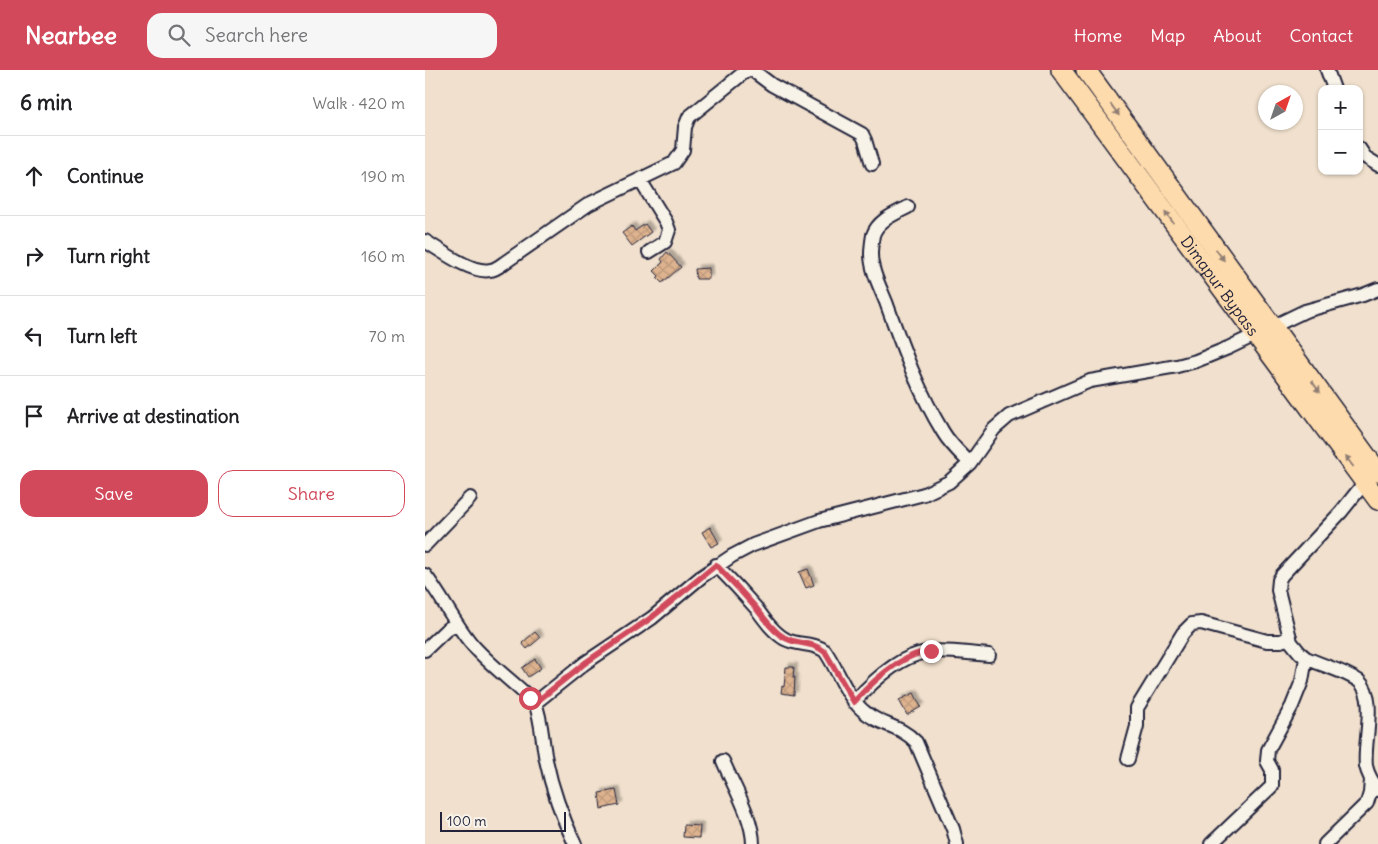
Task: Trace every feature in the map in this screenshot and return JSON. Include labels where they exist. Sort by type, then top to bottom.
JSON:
[{"type":"highway","name":"Dimapur Bypass","points":[[1061,70],[1263,330],[1371,477],[1378,500]]},
{"type":"highway","name":"Dimapur Bypass","points":[[1086,70],[1263,330]]},
{"type":"street","points":[[425,241],[468,266],[480,270],[491,270],[589,204],[674,163],[683,150],[685,127],[689,117],[747,70]]},
{"type":"street","points":[[752,70],[772,85],[862,134],[873,164]]},
{"type":"street","points":[[1327,70],[1333,85]]},
{"type":"street","points":[[1363,153],[1378,165]]},
{"type":"street","points":[[640,180],[667,222],[669,230],[665,242],[649,252]]},
{"type":"street","points":[[908,207],[882,222],[876,228],[871,255],[874,272],[925,399],[943,433],[954,448],[970,463]]},
{"type":"street","points":[[535,703],[585,663],[651,618],[716,565],[753,545],[819,521],[878,507],[937,489],[955,477],[970,463],[994,429],[1009,416],[1017,412],[1090,381],[1196,361],[1228,348],[1305,311],[1378,289]]},
{"type":"street","points":[[1325,844],[1367,803],[1375,785],[1366,766],[1370,701],[1363,685],[1351,677],[1306,658],[1296,649],[1290,637],[1278,586],[1282,574],[1341,512],[1371,477]]},
{"type":"street","points":[[425,545],[470,498]]},
{"type":"street","points":[[716,565],[778,634],[792,642],[810,644],[825,652],[854,702],[866,713],[909,734],[916,742],[953,829],[957,844]]},
{"type":"street","points":[[425,575],[439,594],[455,624],[471,644],[535,703],[539,712],[543,745],[554,793],[570,842]]},
{"type":"street","points":[[1128,759],[1137,726],[1136,714],[1139,704],[1183,633],[1191,624],[1201,623],[1267,641],[1281,641],[1290,637]]},
{"type":"street","points":[[425,650],[455,624]]},
{"type":"street","points":[[854,702],[881,675],[918,654],[931,651],[989,655]]},
{"type":"street","points":[[1211,844],[1271,786],[1272,770],[1267,761],[1268,750],[1292,706],[1302,681],[1306,658]]},
{"type":"street","points":[[723,761],[747,816],[753,844]]},
{"type":"building","points":[[645,224],[651,232],[632,246],[622,233],[632,226],[635,231]]},
{"type":"building","points":[[667,252],[681,267],[662,283],[654,271],[663,262],[661,259]]},
{"type":"building","points":[[709,268],[709,279],[696,279],[695,269]]},
{"type":"building","points":[[710,527],[719,543],[711,547],[702,532]]},
{"type":"building","points":[[808,569],[814,585],[806,588],[799,572]]},
{"type":"building","points":[[535,632],[540,638],[527,649],[522,643]]},
{"type":"building","points":[[535,659],[541,668],[528,677],[522,668]]},
{"type":"building","points":[[786,667],[794,667],[794,695],[781,693],[782,686],[784,687]]},
{"type":"building","points":[[914,693],[921,707],[907,715],[899,700]]},
{"type":"building","points":[[616,790],[619,805],[601,809],[599,793]]},
{"type":"building","points":[[684,825],[700,826],[699,838],[683,837]]},
{"type":"route","points":[[530,698],[535,703],[585,663],[651,618],[716,565],[778,634],[792,642],[810,644],[823,650],[831,659],[854,702],[881,675],[918,654],[931,651]]}]
